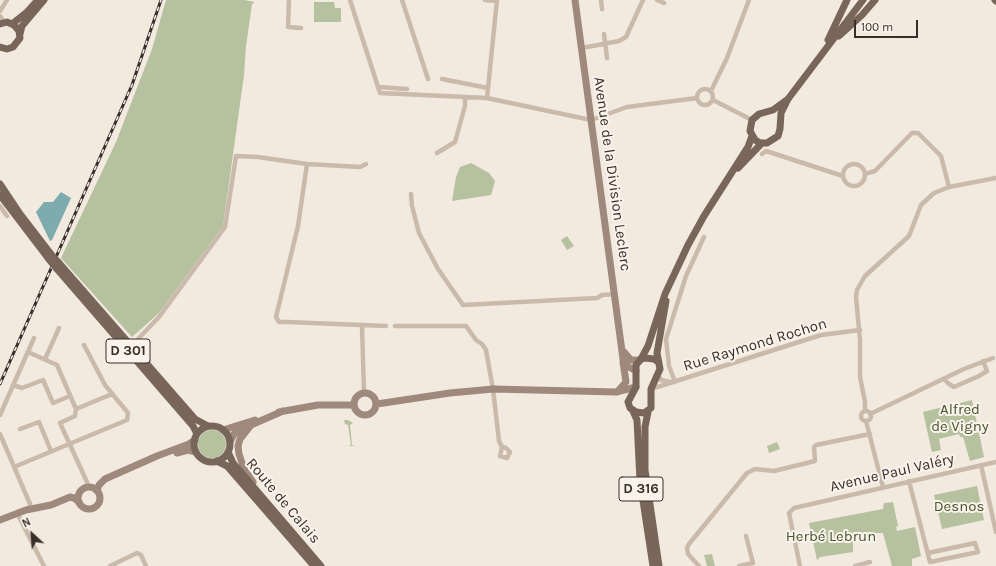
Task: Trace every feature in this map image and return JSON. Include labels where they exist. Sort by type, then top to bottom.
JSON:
[{"type":"main road","points":[[6,24],[26,14],[38,0]]},
{"type":"main road","points":[[0,47],[7,49],[13,47],[18,42],[22,26],[44,0]]},
{"type":"main road","name":"Avenue de la Division Leclerc","points":[[575,0],[626,382],[616,392]]},
{"type":"main road","points":[[818,58],[847,0]]},
{"type":"main road","points":[[788,99],[776,108],[756,115],[752,120],[750,129],[755,140],[762,143],[769,142],[778,136],[780,132],[780,113],[788,99],[862,0]]},
{"type":"main road","points":[[818,58],[843,32],[862,16],[875,0]]},
{"type":"main road","points":[[6,24],[18,29],[20,34]]},
{"type":"main road","points":[[766,112],[774,115],[779,122]]},
{"type":"main road","points":[[628,403],[636,387],[636,366],[648,346],[661,305],[696,229],[750,143],[752,136]]},
{"type":"main road","points":[[724,185],[762,143]]},
{"type":"main road","name":"D 301","points":[[0,184],[49,255]]},
{"type":"main road","name":"D 301","points":[[0,194],[58,266],[193,426],[196,437]]},
{"type":"main road","name":"D 301","points":[[58,266],[128,341],[197,421],[208,426]]},
{"type":"main road","points":[[616,392],[624,396],[633,411],[640,414],[648,412],[652,406],[651,389],[660,369],[658,362],[658,348],[670,285]]},
{"type":"main road","points":[[623,355],[631,360],[651,358],[658,362]]},
{"type":"main road","points":[[623,355],[627,366],[636,371]]},
{"type":"main road","points":[[377,404],[450,393],[493,389],[616,392],[636,387]]},
{"type":"main road","points":[[354,405],[358,395],[364,393],[372,394],[377,404]]},
{"type":"main road","points":[[354,405],[359,413],[365,415],[372,413],[377,404]]},
{"type":"main road","points":[[223,430],[283,411],[318,405],[354,405]]},
{"type":"main road","points":[[274,511],[246,472],[239,454],[238,444],[243,434],[251,425],[283,411]]},
{"type":"main road","name":"D 316","points":[[633,411],[637,420],[639,471],[654,566]]},
{"type":"main road","name":"D 316","points":[[648,412],[645,427],[645,470],[659,566]]},
{"type":"main road","points":[[79,502],[79,496],[101,478],[182,451],[190,450],[196,452],[206,461],[217,461],[223,458],[228,452],[230,442],[236,433],[254,420]]},
{"type":"main road","points":[[30,509],[51,505],[70,497],[74,498],[85,508],[96,506],[100,499],[97,491],[102,482],[129,468],[189,444],[208,426],[216,426],[223,430],[230,442]]},
{"type":"main road","points":[[196,437],[196,452]]},
{"type":"main road","name":"Route de Calais","points":[[228,452],[233,463],[321,566]]},
{"type":"main road","name":"Route de Calais","points":[[217,461],[227,466],[314,566]]},
{"type":"main road","points":[[0,520],[75,491],[87,488],[97,491]]},
{"type":"street","points":[[0,12],[7,0]]},
{"type":"street","points":[[289,0],[288,27],[301,28]]},
{"type":"street","points":[[350,0],[380,93],[487,98],[591,120],[628,107],[697,98]]},
{"type":"street","points":[[402,0],[428,79]]},
{"type":"street","points":[[485,0],[497,1],[487,98]]},
{"type":"street","points":[[601,0],[602,9]]},
{"type":"street","points":[[582,48],[605,45],[619,41],[626,37],[643,0]]},
{"type":"street","points":[[657,0],[664,3]]},
{"type":"street","points":[[713,100],[711,91],[727,58],[749,0]]},
{"type":"street","points":[[0,16],[6,24]]},
{"type":"street","points":[[604,34],[607,58]]},
{"type":"street","points":[[442,80],[488,88]]},
{"type":"street","points":[[378,87],[407,89]]},
{"type":"street","points":[[697,98],[699,92],[708,90],[711,91]]},
{"type":"street","points":[[437,153],[455,142],[465,106],[465,98]]},
{"type":"street","points":[[697,98],[703,104],[713,100],[752,120]]},
{"type":"street","points":[[865,174],[875,171],[912,134],[918,133],[942,156],[949,187]]},
{"type":"street","points":[[762,154],[766,151],[844,176]]},
{"type":"street","points":[[161,379],[139,348],[138,339],[159,317],[225,227],[236,156],[258,157],[307,164],[360,167],[366,164]]},
{"type":"street","points":[[307,164],[298,226],[276,317],[279,322],[386,326]]},
{"type":"street","points":[[854,165],[862,168],[865,174],[864,180],[855,186],[849,184],[844,176],[845,169],[854,165]]},
{"type":"street","points":[[883,487],[866,420],[861,416],[865,411],[865,402],[860,377],[860,330],[856,297],[857,290],[862,279],[909,236],[912,232],[916,214],[924,202],[934,193],[949,187],[996,178]]},
{"type":"street","points":[[411,194],[419,233],[441,273],[463,306],[597,298],[602,295],[615,294]]},
{"type":"street","points":[[0,206],[7,216]]},
{"type":"street","points":[[674,382],[666,339],[686,276],[704,237]]},
{"type":"street","points":[[362,326],[364,393]]},
{"type":"street","points":[[395,326],[466,326],[476,340],[484,346],[493,389],[502,447]]},
{"type":"street","points":[[45,359],[59,328]]},
{"type":"street","name":"Rue Raymond Rochon","points":[[651,389],[821,335],[860,330]]},
{"type":"street","points":[[0,415],[34,338]]},
{"type":"street","points":[[14,467],[127,420],[128,413],[105,385],[84,345]]},
{"type":"street","points":[[28,352],[57,365],[76,409],[75,416],[60,423],[88,482],[87,488]]},
{"type":"street","points":[[866,420],[870,418],[870,414],[983,360],[993,358]]},
{"type":"street","points":[[944,379],[954,387],[979,376],[987,371],[983,360]]},
{"type":"street","name":"Rue Raymond Rochon","points":[[658,375],[664,381],[674,382]]},
{"type":"street","points":[[13,385],[22,388],[43,380],[53,403],[70,396]]},
{"type":"street","points":[[76,409],[112,394]]},
{"type":"street","points":[[865,411],[870,414]]},
{"type":"street","points":[[20,429],[38,422],[51,451]]},
{"type":"street","points":[[0,434],[30,504],[30,509]]},
{"type":"street","points":[[699,566],[688,554],[687,548],[711,515],[747,472],[755,469],[774,471],[815,461],[814,447],[816,445],[870,434]]},
{"type":"street","name":"Avenue Paul Valéry","points":[[800,566],[789,513],[794,508],[996,462]]},
{"type":"street","points":[[981,465],[996,532]]},
{"type":"street","points":[[909,481],[930,562],[978,552],[975,543],[928,553]]},
{"type":"street","points":[[17,513],[44,566]]},
{"type":"street","points":[[739,566],[753,563],[746,536]]},
{"type":"street","points":[[110,566],[137,554],[141,555],[146,566]]},
{"type":"street","points":[[855,566],[870,562]]},
{"type":"green space","points":[[166,0],[244,0],[255,2],[252,4],[246,46],[244,75],[223,226],[159,313],[132,337],[61,258],[116,142],[152,49]]},
{"type":"green space","points":[[314,2],[334,2],[335,8],[341,8],[341,22],[314,22]]},
{"type":"green space","points":[[471,163],[489,173],[495,181],[491,195],[452,201],[456,177],[460,167]]},
{"type":"green space","points":[[567,236],[574,246],[567,250],[561,240]]},
{"type":"green space","name":"Alfred de Vigny","points":[[972,400],[984,457],[970,461],[963,437],[960,437],[959,434],[939,439],[941,450],[932,452],[923,412]]},
{"type":"green space","points":[[344,420],[348,420],[353,423],[350,425],[352,445],[355,446],[348,446],[351,445],[348,425],[345,424]]},
{"type":"green space","points":[[212,430],[222,434],[226,444],[222,454],[212,458],[202,454],[198,444],[202,434]]},
{"type":"green space","points":[[777,442],[780,449],[769,453],[767,446]]},
{"type":"green space","name":"Desnos","points":[[977,486],[984,520],[942,529],[934,495]]},
{"type":"green space","name":"Herbé Lebrun","points":[[893,502],[898,526],[896,527],[897,531],[915,527],[921,556],[912,559],[912,566],[892,566],[883,533],[871,533],[853,537],[853,552],[820,557],[817,560],[809,523],[883,509],[884,503]]},
{"type":"green space","points":[[712,554],[715,566],[707,566],[704,555]]},
{"type":"water","points":[[61,192],[71,198],[52,240],[50,241],[36,212],[44,202],[53,202]]},
{"type":"railway","points":[[0,384],[132,85],[161,0]]}]
